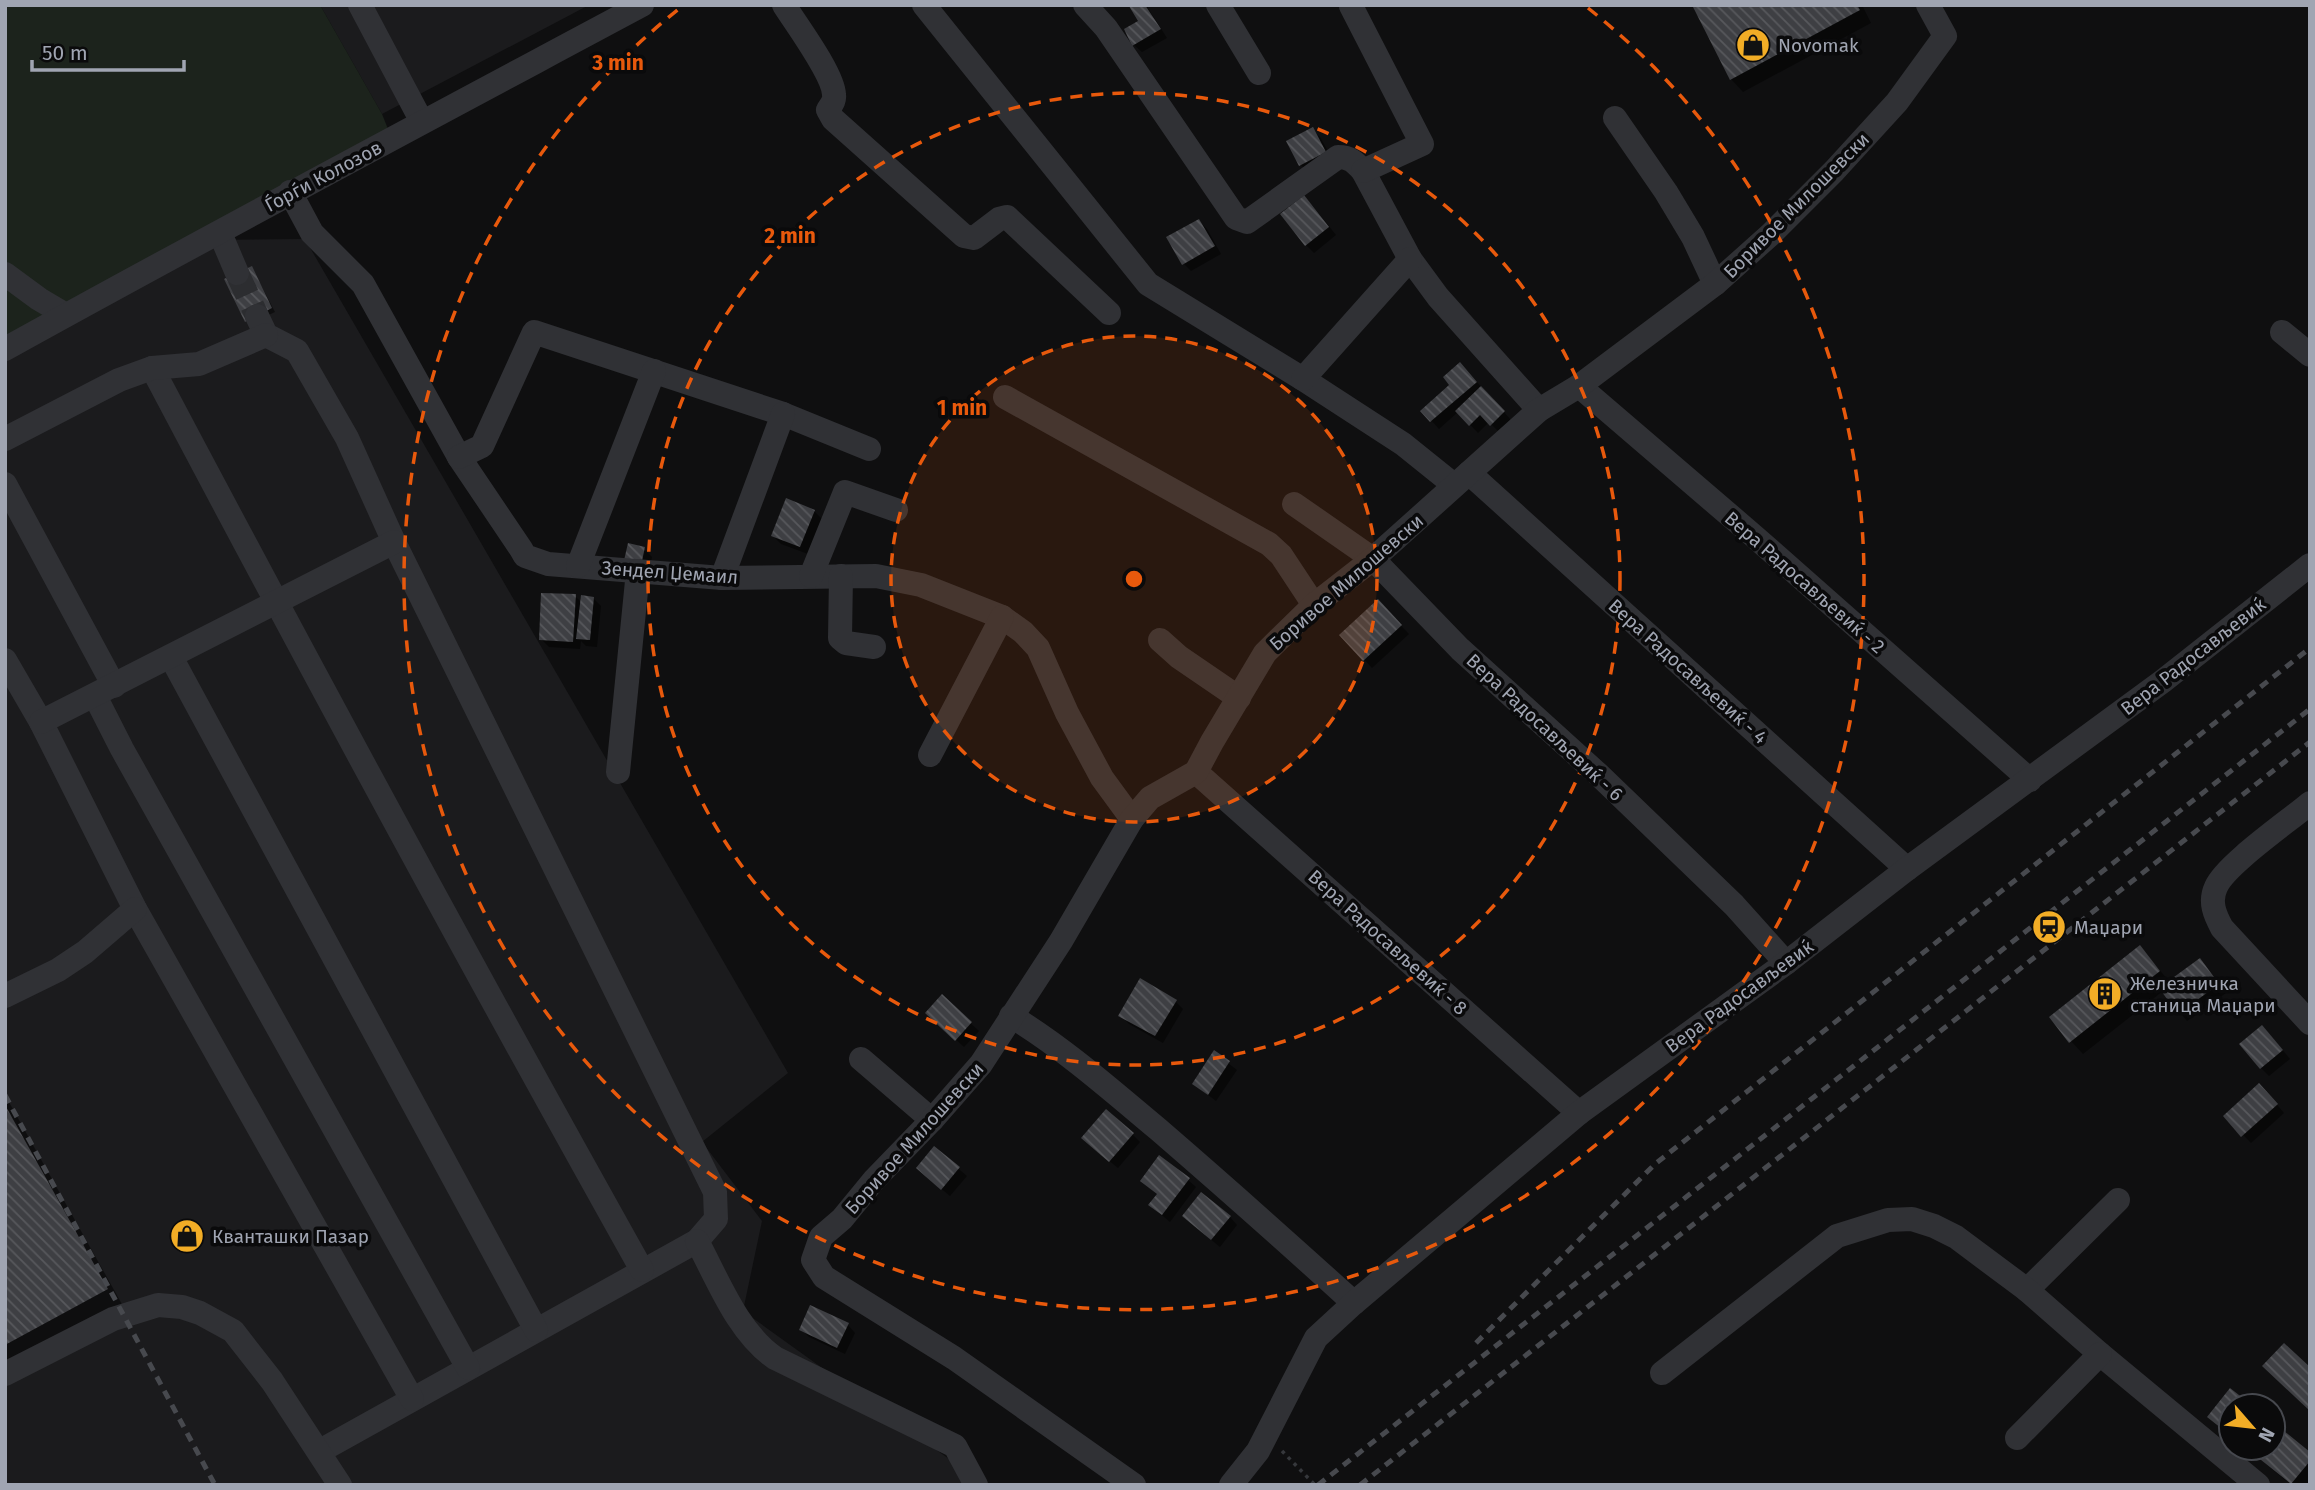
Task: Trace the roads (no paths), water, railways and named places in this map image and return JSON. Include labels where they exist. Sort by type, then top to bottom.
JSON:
[{"type":"street","points":[[360,5],[422,122]]},
{"type":"street","name":"Ѓорѓи Колозов","points":[[5,349],[220,233],[290,192],[642,5]]},
{"type":"street","points":[[784,5],[833,87],[835,99],[828,110],[833,119],[964,236],[974,238],[999,219],[1007,217],[1110,313]]},
{"type":"street","name":"Вера Радосављевиќ - 4","points":[[925,5],[1148,284],[1462,479],[1907,869]]},
{"type":"street","points":[[1085,5],[1106,28],[1236,218],[1247,222],[1338,157],[1349,158],[1363,171],[1410,259],[1438,297],[1539,410]]},
{"type":"street","points":[[1218,5],[1259,73]]},
{"type":"street","name":"Боривое Милошевски","points":[[1134,1485],[954,1358],[824,1277],[813,1260],[821,1237],[842,1219],[874,1180],[981,1064],[1061,941],[1132,819],[1150,798],[1196,772],[1265,653],[1314,605],[1373,559],[1539,410],[1579,386],[1715,284],[1771,234],[1834,172],[1897,102],[1945,36],[1928,5]]},
{"type":"street","points":[[1351,6],[1422,144],[1363,171]]},
{"type":"street","points":[[1615,118],[1667,192],[1693,237],[1715,284]]},
{"type":"street","name":"Зендел Џемаил","points":[[290,192],[312,233],[363,284],[459,457],[526,556],[548,564],[722,578],[876,576],[921,585],[1002,617],[1023,632],[1038,648],[1067,713],[1102,779],[1132,819]]},
{"type":"street","points":[[220,233],[237,273]]},
{"type":"street","points":[[1303,379],[1410,259]]},
{"type":"street","points":[[5,274],[66,315]]},
{"type":"street","points":[[5,439],[119,380],[152,368],[199,365],[262,325],[297,351],[347,438],[394,542],[715,1192],[716,1219],[697,1241],[320,1451]]},
{"type":"street","points":[[459,457],[482,446],[534,332],[783,414],[869,449]]},
{"type":"street","points":[[2282,332],[2310,355]]},
{"type":"street","points":[[152,368],[276,603],[642,1270]]},
{"type":"street","points":[[578,566],[654,371]]},
{"type":"street","name":"Вера Радосављевиќ - 2","points":[[1579,386],[2030,780]]},
{"type":"street","points":[[1005,397],[1269,544],[1281,555],[1314,605]]},
{"type":"street","points":[[722,578],[783,414]]},
{"type":"street","points":[[5,484],[105,691],[135,773],[468,1368]]},
{"type":"street","points":[[811,576],[845,492],[897,510]]},
{"type":"street","name":"Вера Радосављевиќ - 6","points":[[1294,504],[1373,559],[1460,649],[1598,774],[1734,905],[1786,963]]},
{"type":"street","points":[[41,722],[394,542]]},
{"type":"street","name":"Вера Радосављевиќ","points":[[1231,1485],[1258,1451],[1316,1338],[1354,1303],[1579,1113],[1786,963],[1907,869],[2163,681],[2310,565]]},
{"type":"street","points":[[618,772],[638,571]]},
{"type":"street","points":[[841,576],[840,639],[846,643],[874,647]]},
{"type":"street","points":[[930,755],[1002,617]]},
{"type":"street","points":[[1160,640],[1179,657],[1239,698]]},
{"type":"street","points":[[171,657],[536,1330]]},
{"type":"street","points":[[5,660],[41,722],[135,909],[412,1399]]},
{"type":"street","name":"Вера Радосављевиќ - 8","points":[[1196,772],[1579,1113]]},
{"type":"street","points":[[2310,803],[2231,867],[2216,887],[2213,911],[2222,928],[2310,1023]]},
{"type":"street","points":[[5,996],[58,970],[85,952],[135,909]]},
{"type":"street","points":[[1011,1016],[1040,1034],[1105,1084],[1228,1189],[1354,1303]]},
{"type":"street","points":[[861,1059],[932,1120]]},
{"type":"street","points":[[2027,1290],[2118,1200]]},
{"type":"street","points":[[1662,1373],[1837,1236],[1888,1220],[1912,1219],[1956,1237],[2027,1290],[2258,1485]]},
{"type":"street","points":[[697,1241],[744,1327],[759,1347],[775,1358],[955,1446],[976,1485]]},
{"type":"street","points":[[5,1374],[113,1319],[158,1305],[182,1307],[200,1313],[233,1331],[272,1381],[340,1485]]},
{"type":"street","points":[[2017,1438],[2100,1354]]},
{"type":"tunnel","points":[[237,273],[257,316]]},
{"type":"railway","points":[[1476,1343],[1655,1164],[2310,648]]},
{"type":"railway","points":[[1318,1485],[2310,709]]},
{"type":"railway","points":[[1360,1485],[2310,742]]},
{"type":"railway","points":[[5,1095],[215,1485]]},
{"type":"place","name":"Novomak","points":[[1753,45]]},
{"type":"place","name":"Маџари","points":[[2049,927]]},
{"type":"place","name":"Железничка станица Маџари","points":[[2105,994]]},
{"type":"place","name":"Кванташки Пазар","points":[[187,1236]]}]
